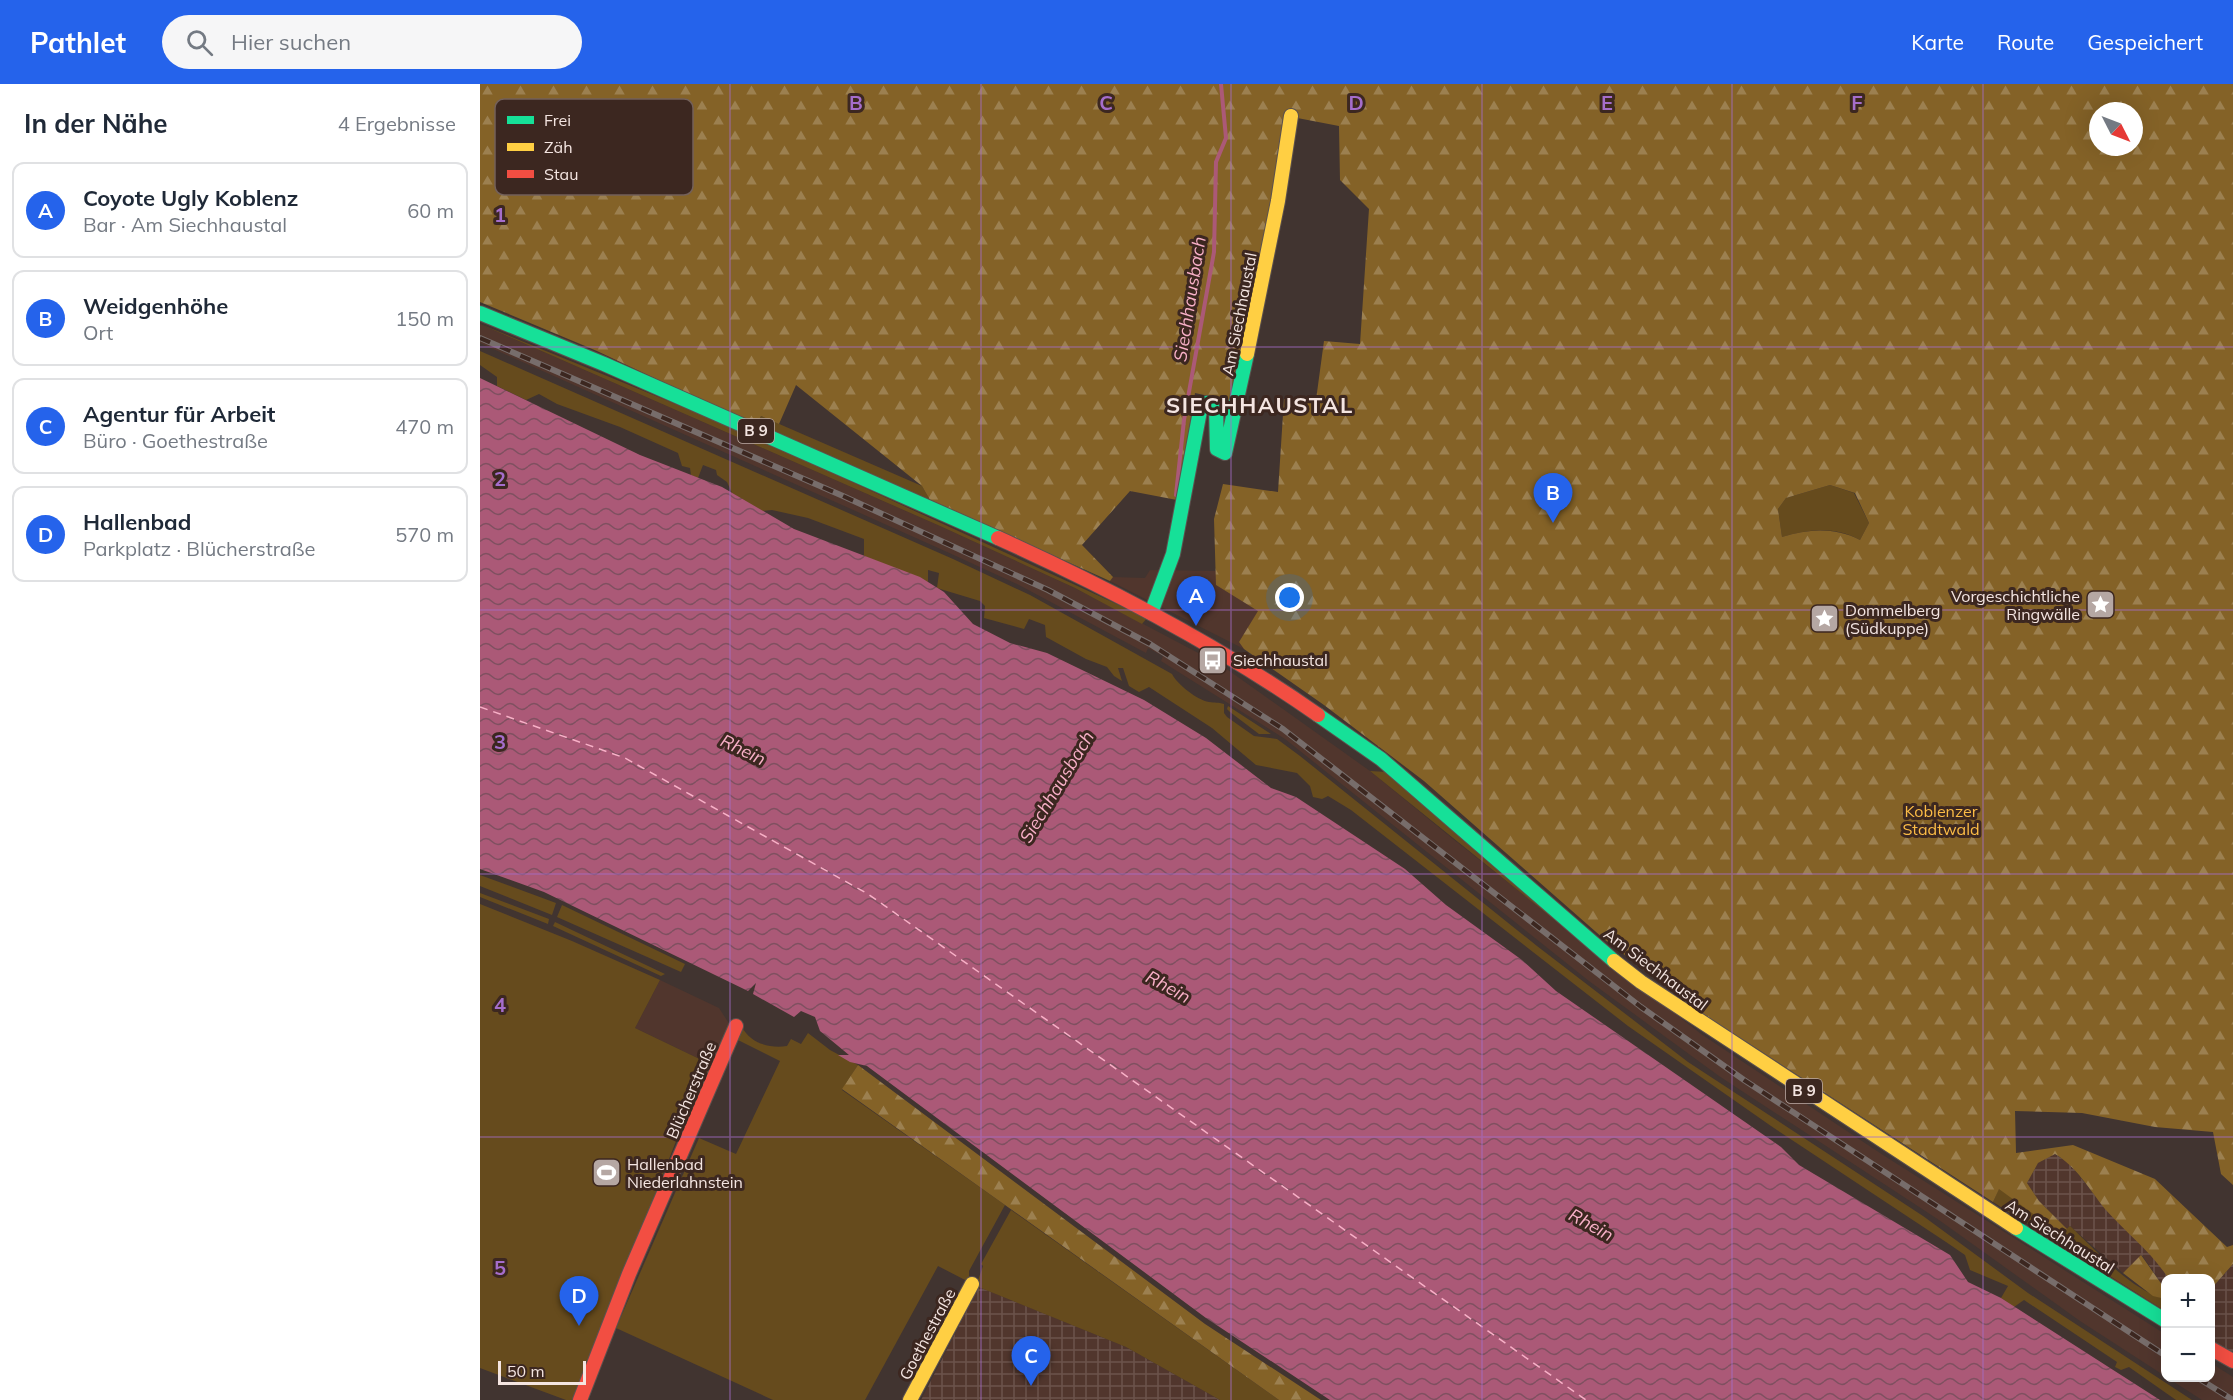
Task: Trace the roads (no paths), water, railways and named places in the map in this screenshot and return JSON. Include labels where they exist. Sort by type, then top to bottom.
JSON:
[{"type":"main road","name":"Am Siechhaustal","points":[[1151,613],[1173,554],[1200,411],[1207,404],[1216,408],[1217,449],[1225,453],[1228,448],[1278,201],[1291,116]]},
{"type":"main road","name":"Am Siechhaustal","points":[[480,313],[604,364],[1012,545],[1151,613],[1254,670],[1381,759],[1587,939],[1641,982],[1975,1202],[2161,1318]]},
{"type":"main road","name":"Blücherstraße","points":[[580,1400],[630,1274],[736,1026]]},
{"type":"main road","name":"Goethestraße","points":[[910,1400],[972,1284]]},
{"type":"main road","points":[[2215,1350],[2233,1361]]},
{"type":"water","name":"Rhein","points":[[480,378],[640,455],[722,487],[794,529],[920,577],[944,592],[973,624],[1010,643],[1047,653],[1144,700],[1206,738],[1271,788],[1296,797],[1405,869],[1446,905],[1522,960],[1556,991],[1781,1147],[1799,1165],[1950,1255],[1968,1282],[2001,1298],[2160,1400],[1330,1400],[1206,1318],[867,1066],[850,1062],[838,1055],[849,1055],[820,1031],[815,1017],[801,1011],[794,1017],[753,994],[756,983],[748,991],[544,892],[480,869]]},
{"type":"waterway","name":"Siechhausbach","points":[[1176,495],[1184,420],[1214,252],[1216,162],[1226,138],[1221,84]]},
{"type":"railway","points":[[480,338],[843,496],[1048,590],[1150,644],[1283,729],[1641,1007],[1744,1080],[2161,1353]]},
{"type":"railway","points":[[2204,1382],[2233,1400]]},
{"type":"place","name":"Weidgenhöhe","points":[[1553,523]]},
{"type":"place","name":"Vorgeschichtliche Ringwälle","points":[[2101,605]]},
{"type":"place","name":"Dommelberg (Südkuppe)","points":[[1824,619]]},
{"type":"place","name":"Coyote Ugly Koblenz","points":[[1196,626]]},
{"type":"place","name":"Siechhaustal","points":[[1212,660]]},
{"type":"place","name":"Hallenbad Niederlahnstein","points":[[606,1173]]},
{"type":"place","name":"Hallenbad","points":[[579,1326]]},
{"type":"place","name":"Agentur für Arbeit","points":[[1031,1386]]},
{"type":"district","name":"SIECHHAUSTAL","points":[[1260,405]]},
{"type":"park label","name":"Koblenzer Stadtwald","points":[[1941,820]]}]
